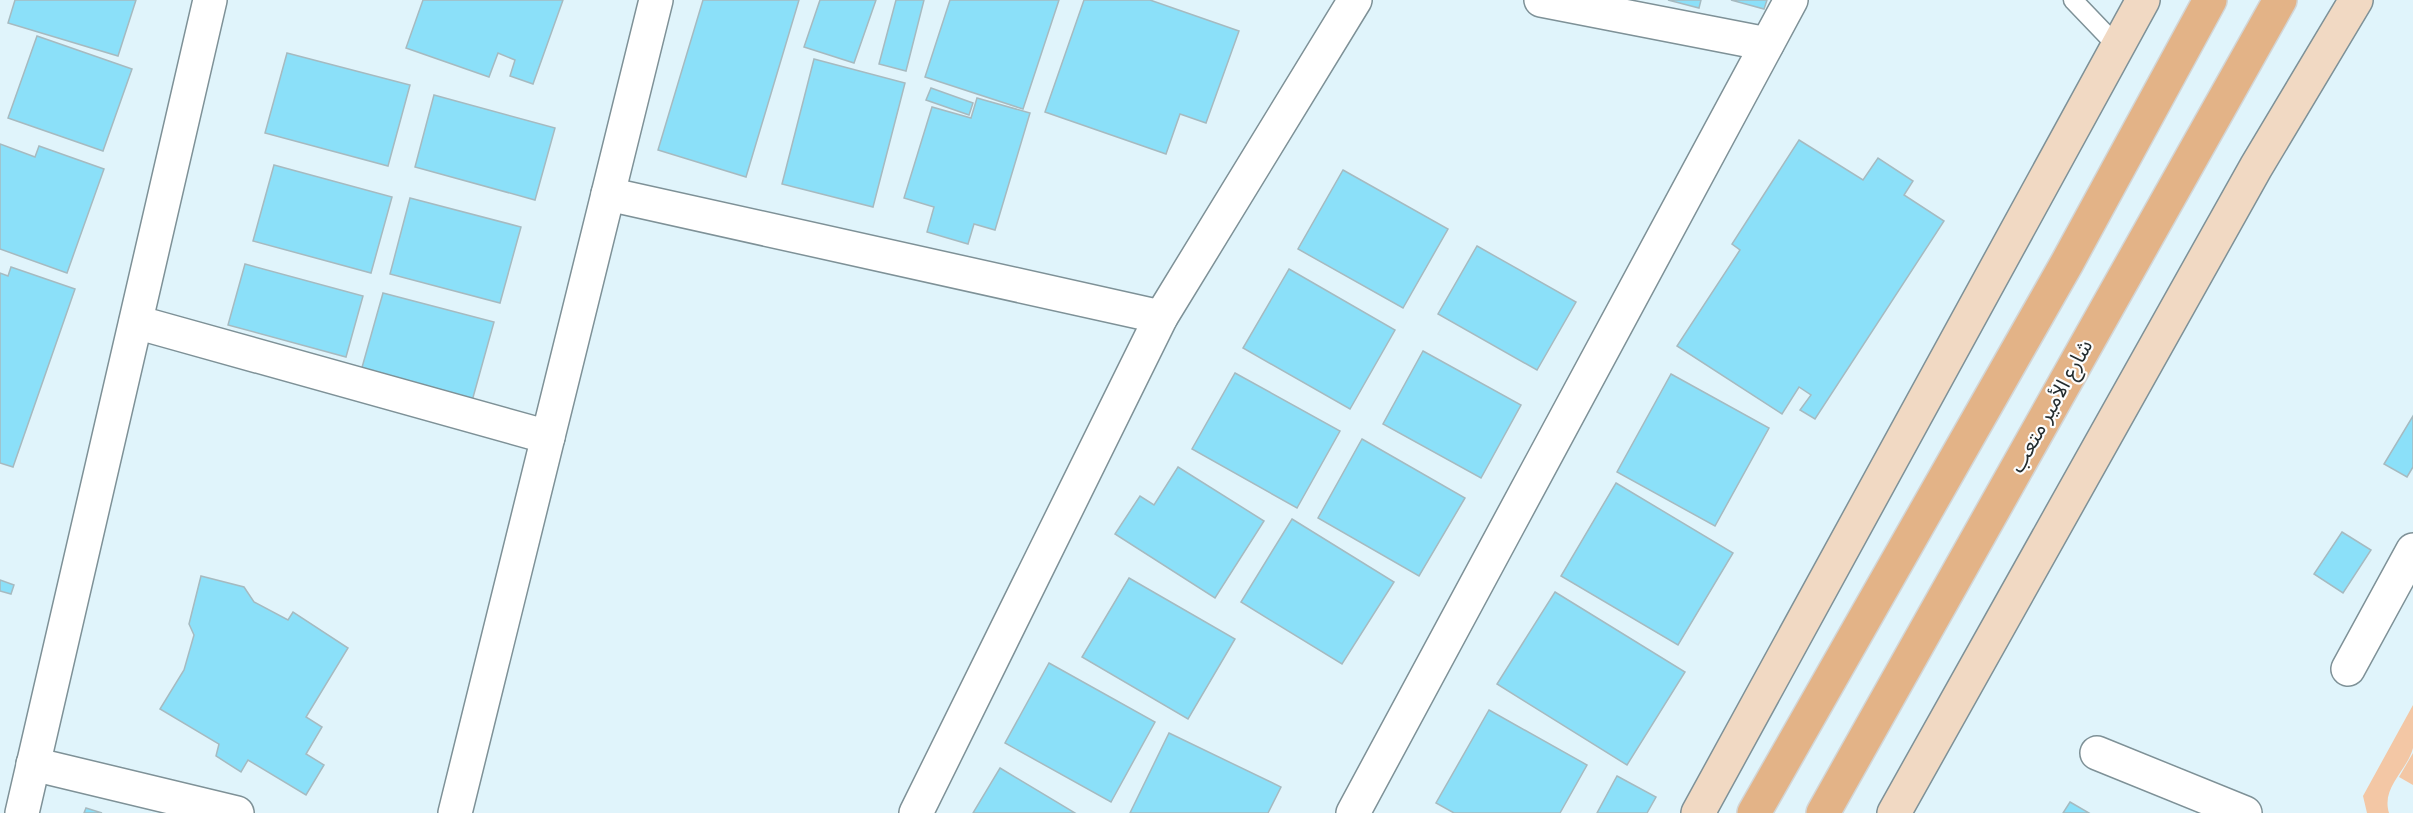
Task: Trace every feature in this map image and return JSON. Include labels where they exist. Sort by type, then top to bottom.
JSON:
[{"type":"main road","points":[[1698,813],[2143,0]]},
{"type":"main road","points":[[1755,813],[2067,263],[2210,0]]},
{"type":"main road","name":"شارع الأمير متعب","points":[[1823,813],[2280,0]]},
{"type":"main road","points":[[1894,813],[2256,167],[2356,0]]},
{"type":"street","points":[[22,813],[210,0]]},
{"type":"street","points":[[454,813],[656,0]]},
{"type":"street","points":[[916,813],[1161,317],[1355,0]]},
{"type":"street","points":[[1541,0],[1767,44]]},
{"type":"street","points":[[1353,813],[1791,0]]},
{"type":"street","points":[[608,194],[1161,317]]},
{"type":"street","points":[[136,322],[548,437]]},
{"type":"street","points":[[2348,669],[2413,550]]},
{"type":"street","points":[[2097,753],[2245,813]]},
{"type":"street","points":[[33,764],[237,813]]},
{"type":"lane","points":[[2073,0],[2118,47]]},
{"type":"shaded area","points":[[2413,705],[2413,748],[2391,787],[2387,804],[2389,813],[2367,813],[2363,796]]},
{"type":"shaded area","points":[[2413,753],[2413,785],[2399,777]]},
{"type":"building","points":[[15,0],[136,0],[118,56],[8,23]]},
{"type":"building","points":[[423,0],[563,0],[533,84],[510,76],[515,60],[498,53],[489,77],[406,48]]},
{"type":"building","points":[[703,0],[799,0],[746,177],[658,150]]},
{"type":"building","points":[[820,0],[876,0],[854,63],[804,47]]},
{"type":"building","points":[[896,0],[924,0],[906,71],[879,64]]},
{"type":"building","points":[[950,0],[1059,0],[1023,109],[925,77]]},
{"type":"building","points":[[1084,0],[1150,0],[1239,31],[1206,123],[1180,114],[1166,154],[1045,112]]},
{"type":"building","points":[[1668,0],[1701,0],[1699,8]]},
{"type":"building","points":[[1731,0],[1767,0],[1764,9]]},
{"type":"building","points":[[37,36],[132,69],[103,151],[8,118]]},
{"type":"building","points":[[287,53],[410,85],[388,166],[265,133]]},
{"type":"building","points":[[814,59],[905,83],[873,207],[782,184]]},
{"type":"building","points":[[931,88],[973,103],[969,115],[926,100]]},
{"type":"building","points":[[434,95],[555,128],[535,200],[415,167]]},
{"type":"building","points":[[977,98],[1030,113],[995,230],[974,224],[968,244],[927,232],[934,207],[904,198],[932,107],[971,118]]},
{"type":"building","points":[[1799,140],[1863,180],[1878,158],[1913,181],[1904,195],[1944,221],[1815,419],[1800,410],[1811,395],[1799,387],[1782,414],[1677,346],[1740,250],[1732,244]]},
{"type":"building","points":[[0,144],[35,157],[39,146],[104,169],[67,273],[0,249]]},
{"type":"building","points":[[274,165],[392,197],[371,273],[253,241]]},
{"type":"building","points":[[1343,170],[1448,229],[1403,308],[1298,249]]},
{"type":"building","points":[[410,198],[521,227],[500,303],[390,274]]},
{"type":"building","points":[[1477,246],[1576,302],[1537,370],[1438,314]]},
{"type":"building","points":[[245,264],[363,296],[346,357],[228,325]]},
{"type":"building","points":[[11,267],[75,289],[13,467],[0,463],[0,273],[8,276]]},
{"type":"building","points":[[1289,269],[1395,330],[1350,409],[1243,348]]},
{"type":"building","points":[[383,293],[494,322],[472,401],[361,371]]},
{"type":"building","points":[[1423,351],[1521,405],[1481,478],[1383,424]]},
{"type":"building","points":[[1235,373],[1340,431],[1297,508],[1192,449]]},
{"type":"building","points":[[1671,374],[1769,428],[1715,526],[1617,472]]},
{"type":"building","points":[[2413,416],[2413,467],[2407,477],[2384,464]]},
{"type":"building","points":[[1362,439],[1465,498],[1419,576],[1318,518]]},
{"type":"building","points":[[1178,467],[1264,521],[1215,598],[1115,534],[1140,496],[1154,505]]},
{"type":"building","points":[[1616,483],[1733,553],[1678,645],[1561,576]]},
{"type":"building","points":[[1292,519],[1394,582],[1342,664],[1241,602]]},
{"type":"building","points":[[2342,532],[2371,550],[2343,593],[2314,574]]},
{"type":"building","points":[[201,576],[244,587],[254,602],[288,620],[293,612],[348,648],[306,717],[322,727],[306,754],[324,765],[306,795],[248,760],[241,772],[216,756],[219,744],[160,709],[184,670],[194,635],[189,624]]},
{"type":"building","points":[[1129,578],[1235,639],[1188,719],[1082,657]]},
{"type":"building","points":[[0,580],[14,585],[11,594],[0,591]]},
{"type":"building","points":[[1555,592],[1685,672],[1627,765],[1497,684]]},
{"type":"building","points":[[1049,663],[1155,722],[1111,802],[1005,743]]},
{"type":"building","points":[[1489,710],[1587,765],[1560,813],[1454,813],[1436,803]]},
{"type":"building","points":[[1169,733],[1281,787],[1268,813],[1130,813]]},
{"type":"building","points":[[1000,768],[1075,813],[973,813]]},
{"type":"building","points":[[1617,776],[1656,797],[1647,813],[1597,813]]},
{"type":"building","points":[[2070,802],[2089,813],[2063,813]]},
{"type":"building","points":[[86,808],[102,813],[84,813]]}]
